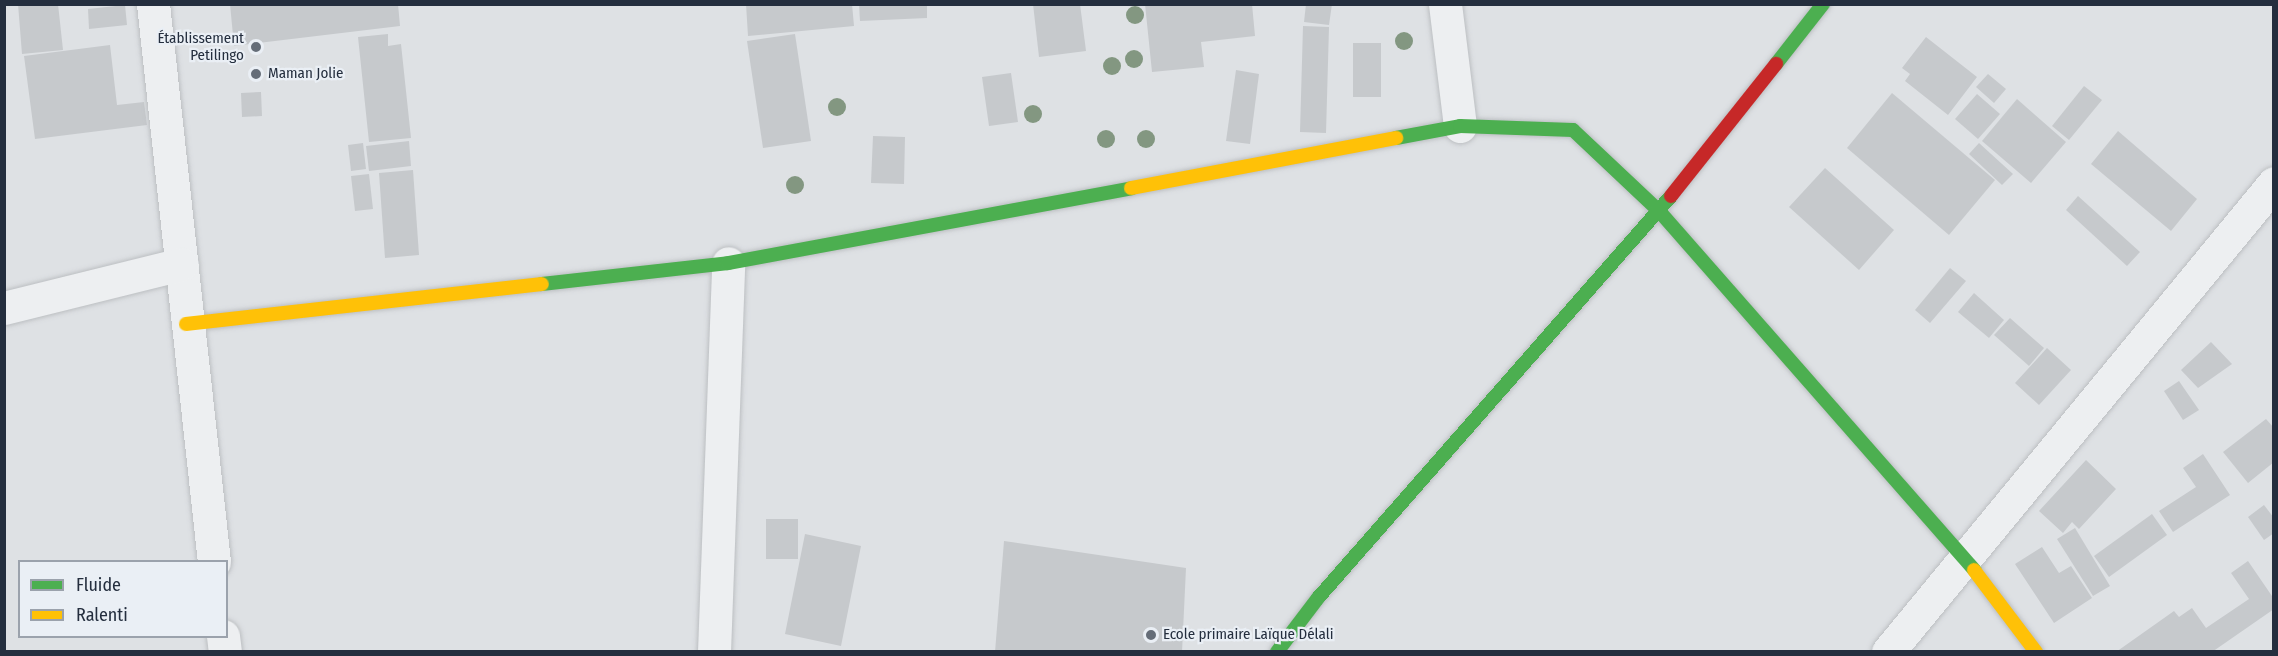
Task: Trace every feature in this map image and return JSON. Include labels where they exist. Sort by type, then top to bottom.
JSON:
[{"type":"street","points":[[153,4],[182,264],[186,324],[214,560]]},
{"type":"street","points":[[1445,4],[1460,126]]},
{"type":"street","points":[[1277,651],[1318,598],[1659,211],[1823,4]]},
{"type":"street","points":[[186,324],[728,263],[1460,126],[1573,130],[1659,211],[1965,558],[2036,651]]},
{"type":"street","points":[[1888,651],[2273,184]]},
{"type":"street","points":[[714,651],[728,263]]},
{"type":"street","points":[[4,308],[182,264]]},
{"type":"building","points":[[18,4],[58,4],[63,50],[22,54]]},
{"type":"building","points":[[230,4],[398,4],[400,26],[234,46]]},
{"type":"building","points":[[746,4],[852,4],[854,26],[748,36]]},
{"type":"building","points":[[859,4],[927,4],[927,18],[860,21]]},
{"type":"building","points":[[1033,4],[1080,4],[1086,51],[1039,57]]},
{"type":"building","points":[[1145,4],[1252,4],[1255,36],[1201,42],[1204,67],[1152,72]]},
{"type":"building","points":[[1306,4],[1332,4],[1329,25],[1304,22]]},
{"type":"building","points":[[125,5],[127,25],[89,29],[88,9]]},
{"type":"building","points":[[1303,26],[1329,27],[1326,133],[1300,132]]},
{"type":"building","points":[[388,34],[388,46],[401,44],[411,138],[369,142],[358,37]]},
{"type":"building","points":[[795,34],[811,141],[763,148],[747,41]]},
{"type":"building","points":[[1926,37],[1977,77],[1948,115],[1905,81],[1910,74],[1902,68]]},
{"type":"building","points":[[1353,43],[1381,43],[1381,97],[1353,97]]},
{"type":"building","points":[[110,45],[117,105],[144,102],[147,125],[35,139],[24,56]]},
{"type":"building","points":[[1236,70],[1259,74],[1250,144],[1226,141]]},
{"type":"building","points":[[1011,73],[1018,122],[989,126],[982,77]]},
{"type":"building","points":[[1988,74],[2006,89],[1994,103],[1976,87]]},
{"type":"building","points":[[2084,86],[2102,100],[2069,140],[2052,126]]},
{"type":"building","points":[[261,92],[262,116],[242,117],[241,93]]},
{"type":"building","points":[[1892,93],[1995,180],[1949,235],[1847,148]]},
{"type":"building","points":[[1977,94],[2000,114],[1978,139],[1955,119]]},
{"type":"building","points":[[2017,99],[2066,142],[2031,183],[1982,141]]},
{"type":"building","points":[[2118,131],[2197,199],[2171,231],[2091,164]]},
{"type":"building","points":[[873,136],[905,137],[904,184],[871,183]]},
{"type":"building","points":[[409,141],[411,166],[369,171],[366,146]]},
{"type":"building","points":[[363,143],[366,169],[351,171],[348,145]]},
{"type":"building","points":[[1979,143],[2013,174],[2002,185],[1969,154]]},
{"type":"building","points":[[1825,168],[1894,230],[1859,270],[1789,207]]},
{"type":"building","points":[[413,170],[419,255],[385,258],[379,173]]},
{"type":"building","points":[[369,174],[373,209],[355,211],[351,176]]},
{"type":"building","points":[[2078,196],[2140,252],[2127,266],[2066,210]]},
{"type":"building","points":[[1950,268],[1966,281],[1930,323],[1915,310]]},
{"type":"building","points":[[1974,293],[2004,320],[1989,338],[1958,312]]},
{"type":"building","points":[[2010,318],[2044,348],[2029,366],[1994,335]]},
{"type":"building","points":[[2211,342],[2232,364],[2198,388],[2181,370]]},
{"type":"building","points":[[2047,348],[2071,370],[2039,405],[2015,383]]},
{"type":"building","points":[[2179,381],[2199,410],[2183,420],[2164,391]]},
{"type":"building","points":[[2266,419],[2274,428],[2274,462],[2248,483],[2223,452]]},
{"type":"building","points":[[2203,454],[2230,495],[2173,532],[2159,511],[2196,487],[2183,468]]},
{"type":"building","points":[[2086,460],[2116,489],[2079,529],[2072,522],[2063,533],[2039,511]]},
{"type":"building","points":[[2264,505],[2274,518],[2274,533],[2264,540],[2248,517]]},
{"type":"building","points":[[2152,514],[2167,535],[2109,577],[2094,556]]},
{"type":"building","points":[[766,519],[798,519],[798,559],[766,559]]},
{"type":"building","points":[[2075,528],[2110,586],[2093,596],[2057,539]]},
{"type":"building","points":[[805,534],[861,546],[841,646],[785,634]]},
{"type":"building","points":[[1004,541],[1186,568],[1182,652],[995,652]]},
{"type":"building","points":[[2042,547],[2059,573],[2071,566],[2092,598],[2054,623],[2015,564]]},
{"type":"building","points":[[2248,561],[2274,599],[2274,609],[2212,652],[2116,652],[2174,611],[2179,617],[2192,608],[2206,628],[2249,599],[2231,573]]},
{"type":"traffic: fast","points":[[1776,64],[1823,4]]},
{"type":"traffic: fast","points":[[1396,138],[1460,126],[1573,130],[1659,211],[1974,570]]},
{"type":"traffic: fast","points":[[542,284],[728,263],[1131,188]]},
{"type":"traffic: fast","points":[[1277,652],[1318,598],[1671,196]]},
{"type":"traffic: slow","points":[[1131,188],[1396,138]]},
{"type":"traffic: slow","points":[[186,324],[542,284]]},
{"type":"traffic: slow","points":[[1974,570],[2036,652]]},
{"type":"traffic: jam","points":[[1671,196],[1776,64]]},
{"type":"place","name":"Établissement Petilingo","points":[[256,47]]},
{"type":"place","name":"Maman Jolie","points":[[256,74]]},
{"type":"place","name":"Ecole primaire Laïque Délali","points":[[1151,635]]}]
